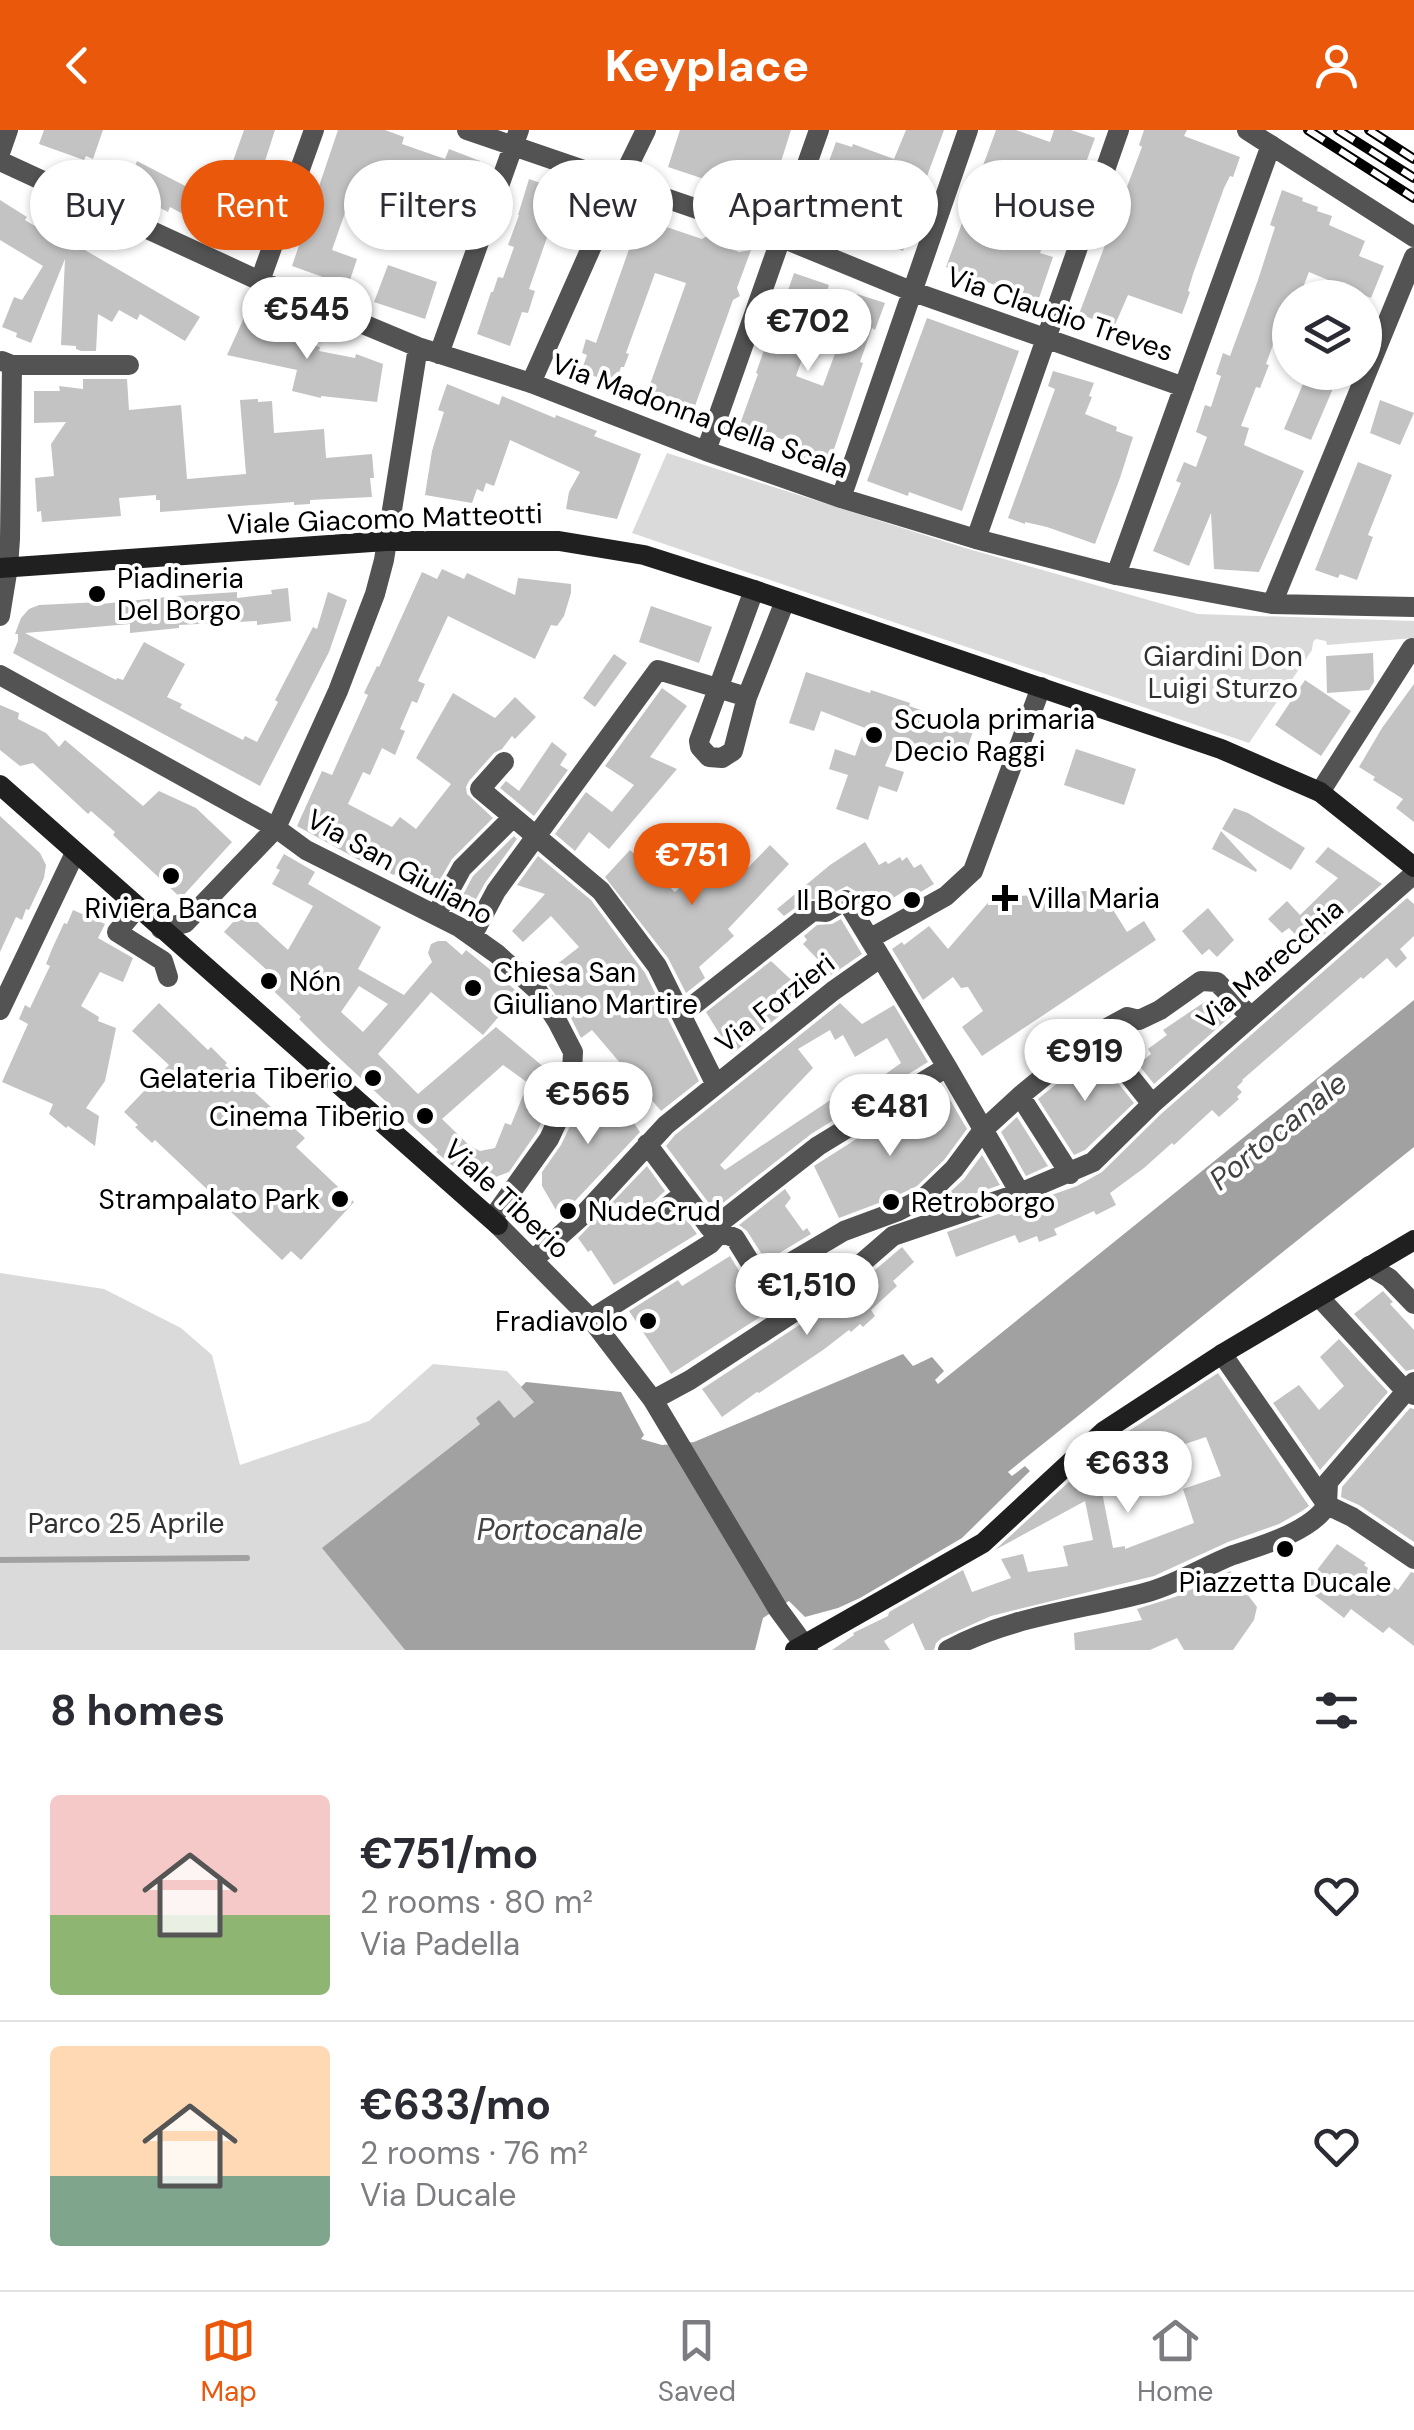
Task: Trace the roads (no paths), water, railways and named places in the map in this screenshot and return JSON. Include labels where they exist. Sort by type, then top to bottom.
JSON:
[{"type":"main road","name":"Viale Giacomo Matteotti","points":[[4,568],[386,541],[559,540],[644,555],[1221,749],[1320,792],[1414,870]]},
{"type":"main road","name":"Viale Tiberio","points":[[0,785],[495,1222]]},
{"type":"main road","points":[[803,1648],[982,1544],[1104,1431],[1222,1354],[1414,1240]]},
{"type":"street","points":[[0,153],[8,130]]},
{"type":"street","points":[[260,281],[314,130]]},
{"type":"street","name":"Via Claudio Treves","points":[[467,130],[516,139],[566,160]]},
{"type":"street","points":[[631,160],[646,130]]},
{"type":"street","points":[[809,160],[820,130]]},
{"type":"street","points":[[841,498],[968,130]]},
{"type":"street","points":[[976,539],[1118,130]]},
{"type":"street","points":[[1247,130],[1414,237]]},
{"type":"street","points":[[439,354],[516,139]]},
{"type":"street","points":[[1116,575],[1271,145]]},
{"type":"street","name":"Via Madonna della Scala","points":[[0,161],[260,281],[418,348],[531,383],[841,498],[976,539],[1116,575],[1272,604],[1414,606]]},
{"type":"street","points":[[531,383],[590,250]]},
{"type":"street","points":[[706,451],[778,250]]},
{"type":"street","name":"Via Claudio Treves","points":[[811,250],[911,291],[1184,387]]},
{"type":"street","points":[[1272,604],[1414,256]]},
{"type":"street","points":[[161,928],[185,923],[276,828],[338,691],[376,594],[384,560],[418,348]]},
{"type":"street","points":[[0,616],[6,362],[129,365]]},
{"type":"street","points":[[754,590],[699,741],[708,757],[722,758],[733,750],[748,697],[785,600]]},
{"type":"street","points":[[1320,792],[1412,648]]},
{"type":"street","points":[[472,936],[496,891],[658,670],[748,697]]},
{"type":"street","name":"Via San Giuliano","points":[[0,674],[276,828],[306,850],[472,936],[537,990],[573,1052],[571,1092],[549,1139],[495,1222]]},
{"type":"street","points":[[875,948],[946,896],[972,871],[1041,687]]},
{"type":"street","points":[[504,762],[480,789],[600,891],[656,966],[715,1084]]},
{"type":"street","points":[[436,915],[462,868],[512,818]]},
{"type":"street","points":[[0,1010],[75,853]]},
{"type":"street","name":"Via Marecchia","points":[[654,1400],[826,1292],[893,1236],[1020,1193],[1093,1162],[1152,1104],[1414,870]]},
{"type":"street","points":[[682,1014],[814,912],[826,912],[846,900],[1020,1193]]},
{"type":"street","points":[[132,914],[117,932],[163,961],[168,976]]},
{"type":"street","name":"Via Forzieri","points":[[534,1260],[584,1214],[666,1125],[832,991],[875,948]]},
{"type":"street","points":[[647,1144],[710,1228],[734,1238],[762,1280],[844,1231],[925,1197],[954,1169],[983,1130],[1020,1096],[1096,1034],[1127,1017],[1139,1020],[1160,1010],[1200,981],[1217,982],[1250,1017]]},
{"type":"street","points":[[1096,1034],[1152,1104]]},
{"type":"street","points":[[591,1320],[710,1244],[720,1234],[722,1221],[818,1146],[948,1067]]},
{"type":"street","points":[[1020,1096],[1070,1174]]},
{"type":"street","points":[[663,1210],[684,1194]]},
{"type":"street","points":[[898,1211],[910,1230]]},
{"type":"street","name":"Viale Tiberio","points":[[495,1222],[591,1320],[654,1400],[803,1648]]},
{"type":"street","points":[[1389,1278],[1390,1254]]},
{"type":"street","points":[[804,1255],[826,1292]]},
{"type":"street","points":[[1369,1266],[1389,1278],[1414,1304]]},
{"type":"street","points":[[948,1650],[1031,1619],[1153,1591],[1292,1532],[1321,1514],[1328,1482],[1412,1389],[1319,1297]]},
{"type":"street","points":[[1222,1354],[1326,1505],[1352,1517],[1414,1559]]},
{"type":"water","name":"Portocanale","points":[[1414,1000],[1414,1147],[1008,1472],[1012,1476],[1025,1466],[1030,1471],[962,1538],[860,1598],[805,1617],[789,1601],[763,1618],[755,1650],[405,1650],[322,1548],[480,1424],[476,1418],[499,1400],[514,1418],[534,1402],[521,1387],[526,1382],[621,1392],[644,1435],[641,1439],[662,1445],[694,1442],[903,1354],[913,1366],[932,1357],[944,1371],[935,1380],[938,1384]]},
{"type":"waterway","points":[[0,1560],[247,1558]]},
{"type":"railway","points":[[1308,130],[1414,198]]},
{"type":"railway","points":[[1338,130],[1414,178]]},
{"type":"railway","points":[[1369,130],[1414,159]]},
{"type":"place","name":"Piadineria Del Borgo","points":[[97,594]]},
{"type":"place","name":"Scuola primaria Decio Raggi","points":[[874,735]]},
{"type":"place","name":"Riviera Banca","points":[[171,876]]},
{"type":"place","name":"Villa Maria","points":[[1005,898]]},
{"type":"place","name":"Il Borgo","points":[[912,900]]},
{"type":"place","name":"Nón","points":[[269,981]]},
{"type":"place","name":"Chiesa San Giuliano Martire","points":[[473,988]]},
{"type":"place","name":"Gelateria Tiberio","points":[[373,1078]]},
{"type":"place","name":"Cinema Tiberio","points":[[425,1116]]},
{"type":"place","name":"Strampalato Park","points":[[340,1199]]},
{"type":"place","name":"Retroborgo","points":[[891,1202]]},
{"type":"place","name":"NudeCrud","points":[[568,1211]]},
{"type":"place","name":"Fradiavolo","points":[[648,1321]]},
{"type":"place","name":"Piazzetta Ducale","points":[[1285,1549]]},
{"type":"park label","name":"Giardini Don Luigi Sturzo","points":[[1223,672]]},
{"type":"park label","name":"Parco 25 Aprile","points":[[126,1523]]}]
